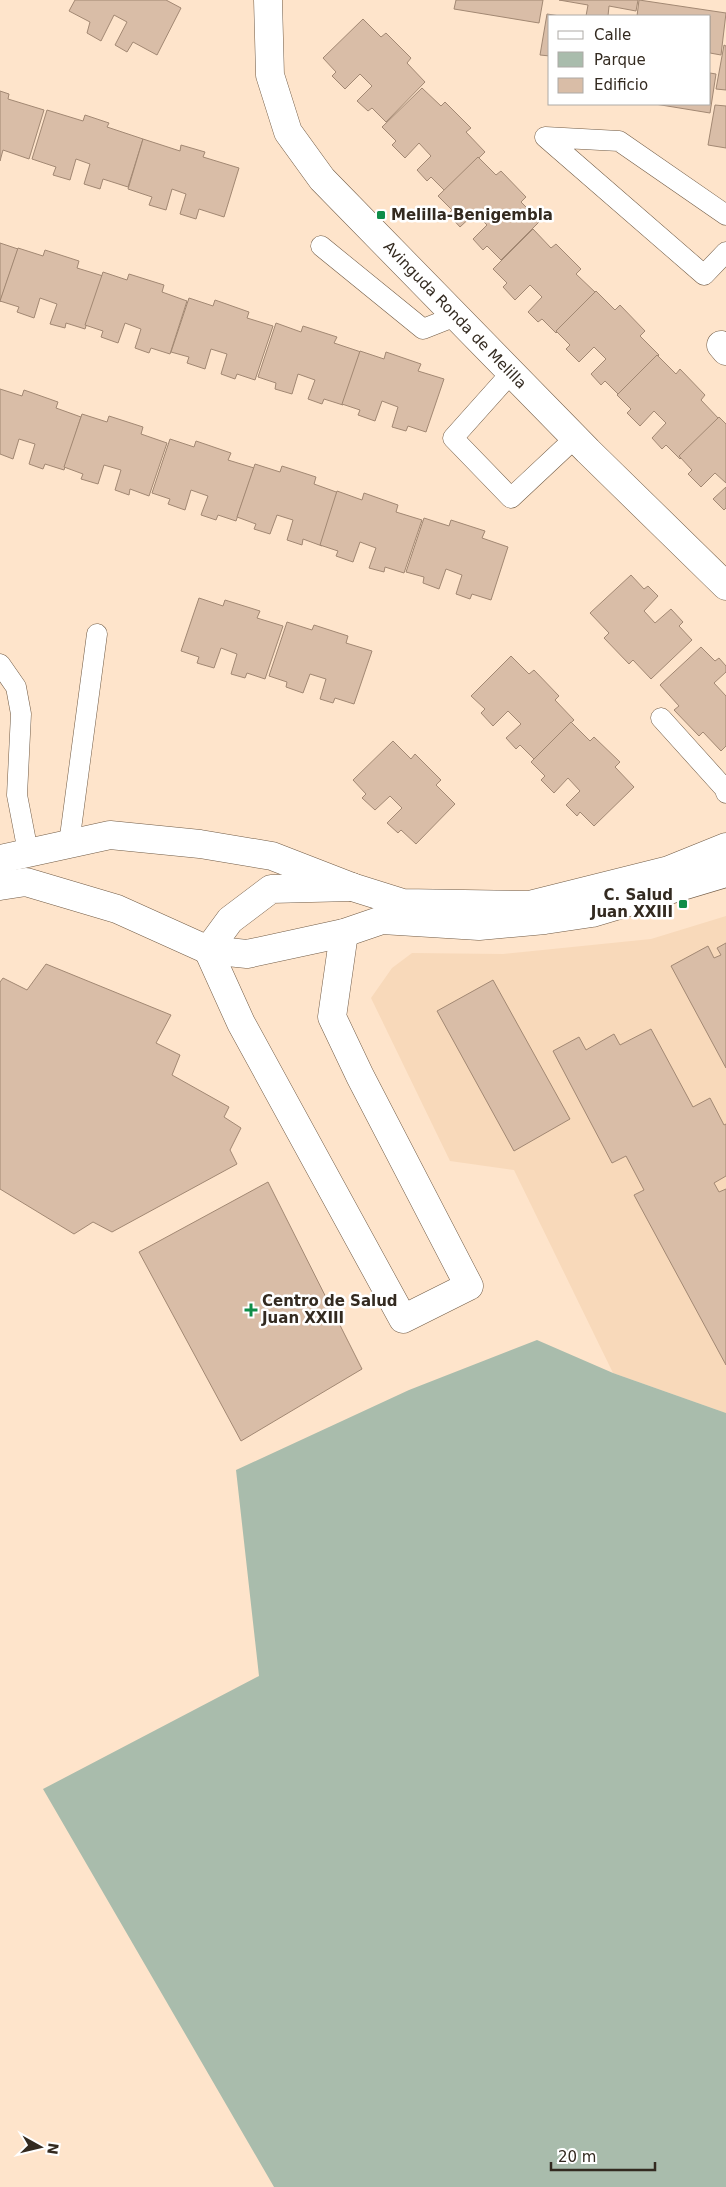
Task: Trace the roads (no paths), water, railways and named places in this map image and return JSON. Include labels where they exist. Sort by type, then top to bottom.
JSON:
[{"type":"street","name":"Avinguda Ronda de Melilla","points":[[268,0],[270,75],[288,132],[322,179],[575,438],[726,586]]},
{"type":"street","points":[[0,859],[110,835],[200,844],[272,856],[352,887],[403,903],[530,905],[670,870],[726,847]]},
{"type":"street","points":[[0,886],[26,882],[118,909],[208,950],[247,954],[344,933],[382,920],[479,926],[545,920],[592,913],[726,873]]},
{"type":"street","points":[[208,950],[230,920],[271,889],[352,887]]},
{"type":"street","points":[[208,950],[245,1031],[403,1319],[470,1286],[360,1076],[332,1017],[344,933]]},
{"type":"lane","points":[[726,214],[619,141],[545,137],[704,275],[726,252]]},
{"type":"lane","points":[[321,246],[423,329],[456,316]]},
{"type":"lane","points":[[512,373],[453,438],[511,498],[575,438]]},
{"type":"lane","points":[[69,844],[97,634]]},
{"type":"lane","points":[[0,664],[16,687],[21,714],[17,796],[28,852]]},
{"type":"lane","points":[[661,718],[725,788],[726,793]]},
{"type":"place","name":"Melilla-Benigembla","points":[[381,215]]},
{"type":"place","name":"C. Salud Juan XXIII","points":[[683,904]]},
{"type":"place","name":"Centro de Salud Juan XXIII","points":[[251,1310]]}]
